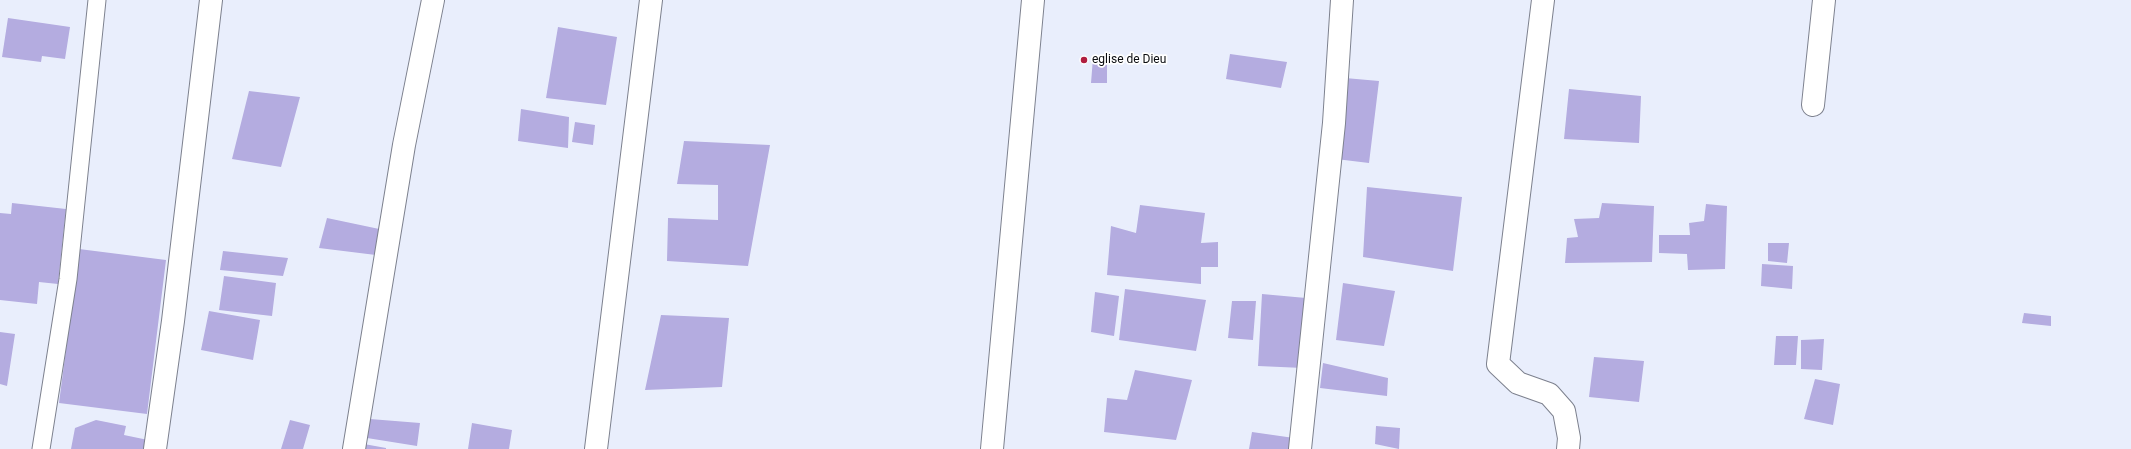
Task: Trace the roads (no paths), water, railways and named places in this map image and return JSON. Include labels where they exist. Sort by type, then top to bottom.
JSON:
[{"type":"street","points":[[155,449],[174,313],[211,0]]},
{"type":"street","points":[[354,449],[404,145],[433,0]]},
{"type":"street","points":[[596,449],[652,0]]},
{"type":"street","points":[[992,449],[1032,0]]},
{"type":"street","points":[[1300,449],[1334,122],[1342,0]]},
{"type":"street","points":[[1544,0],[1498,364],[1518,383],[1549,394],[1564,411],[1569,438],[1568,449]]},
{"type":"street","points":[[1813,105],[1824,0]]},
{"type":"lane","points":[[40,449],[68,279],[97,0]]},
{"type":"place","name":"eglise de Dieu","points":[[1084,60]]}]
